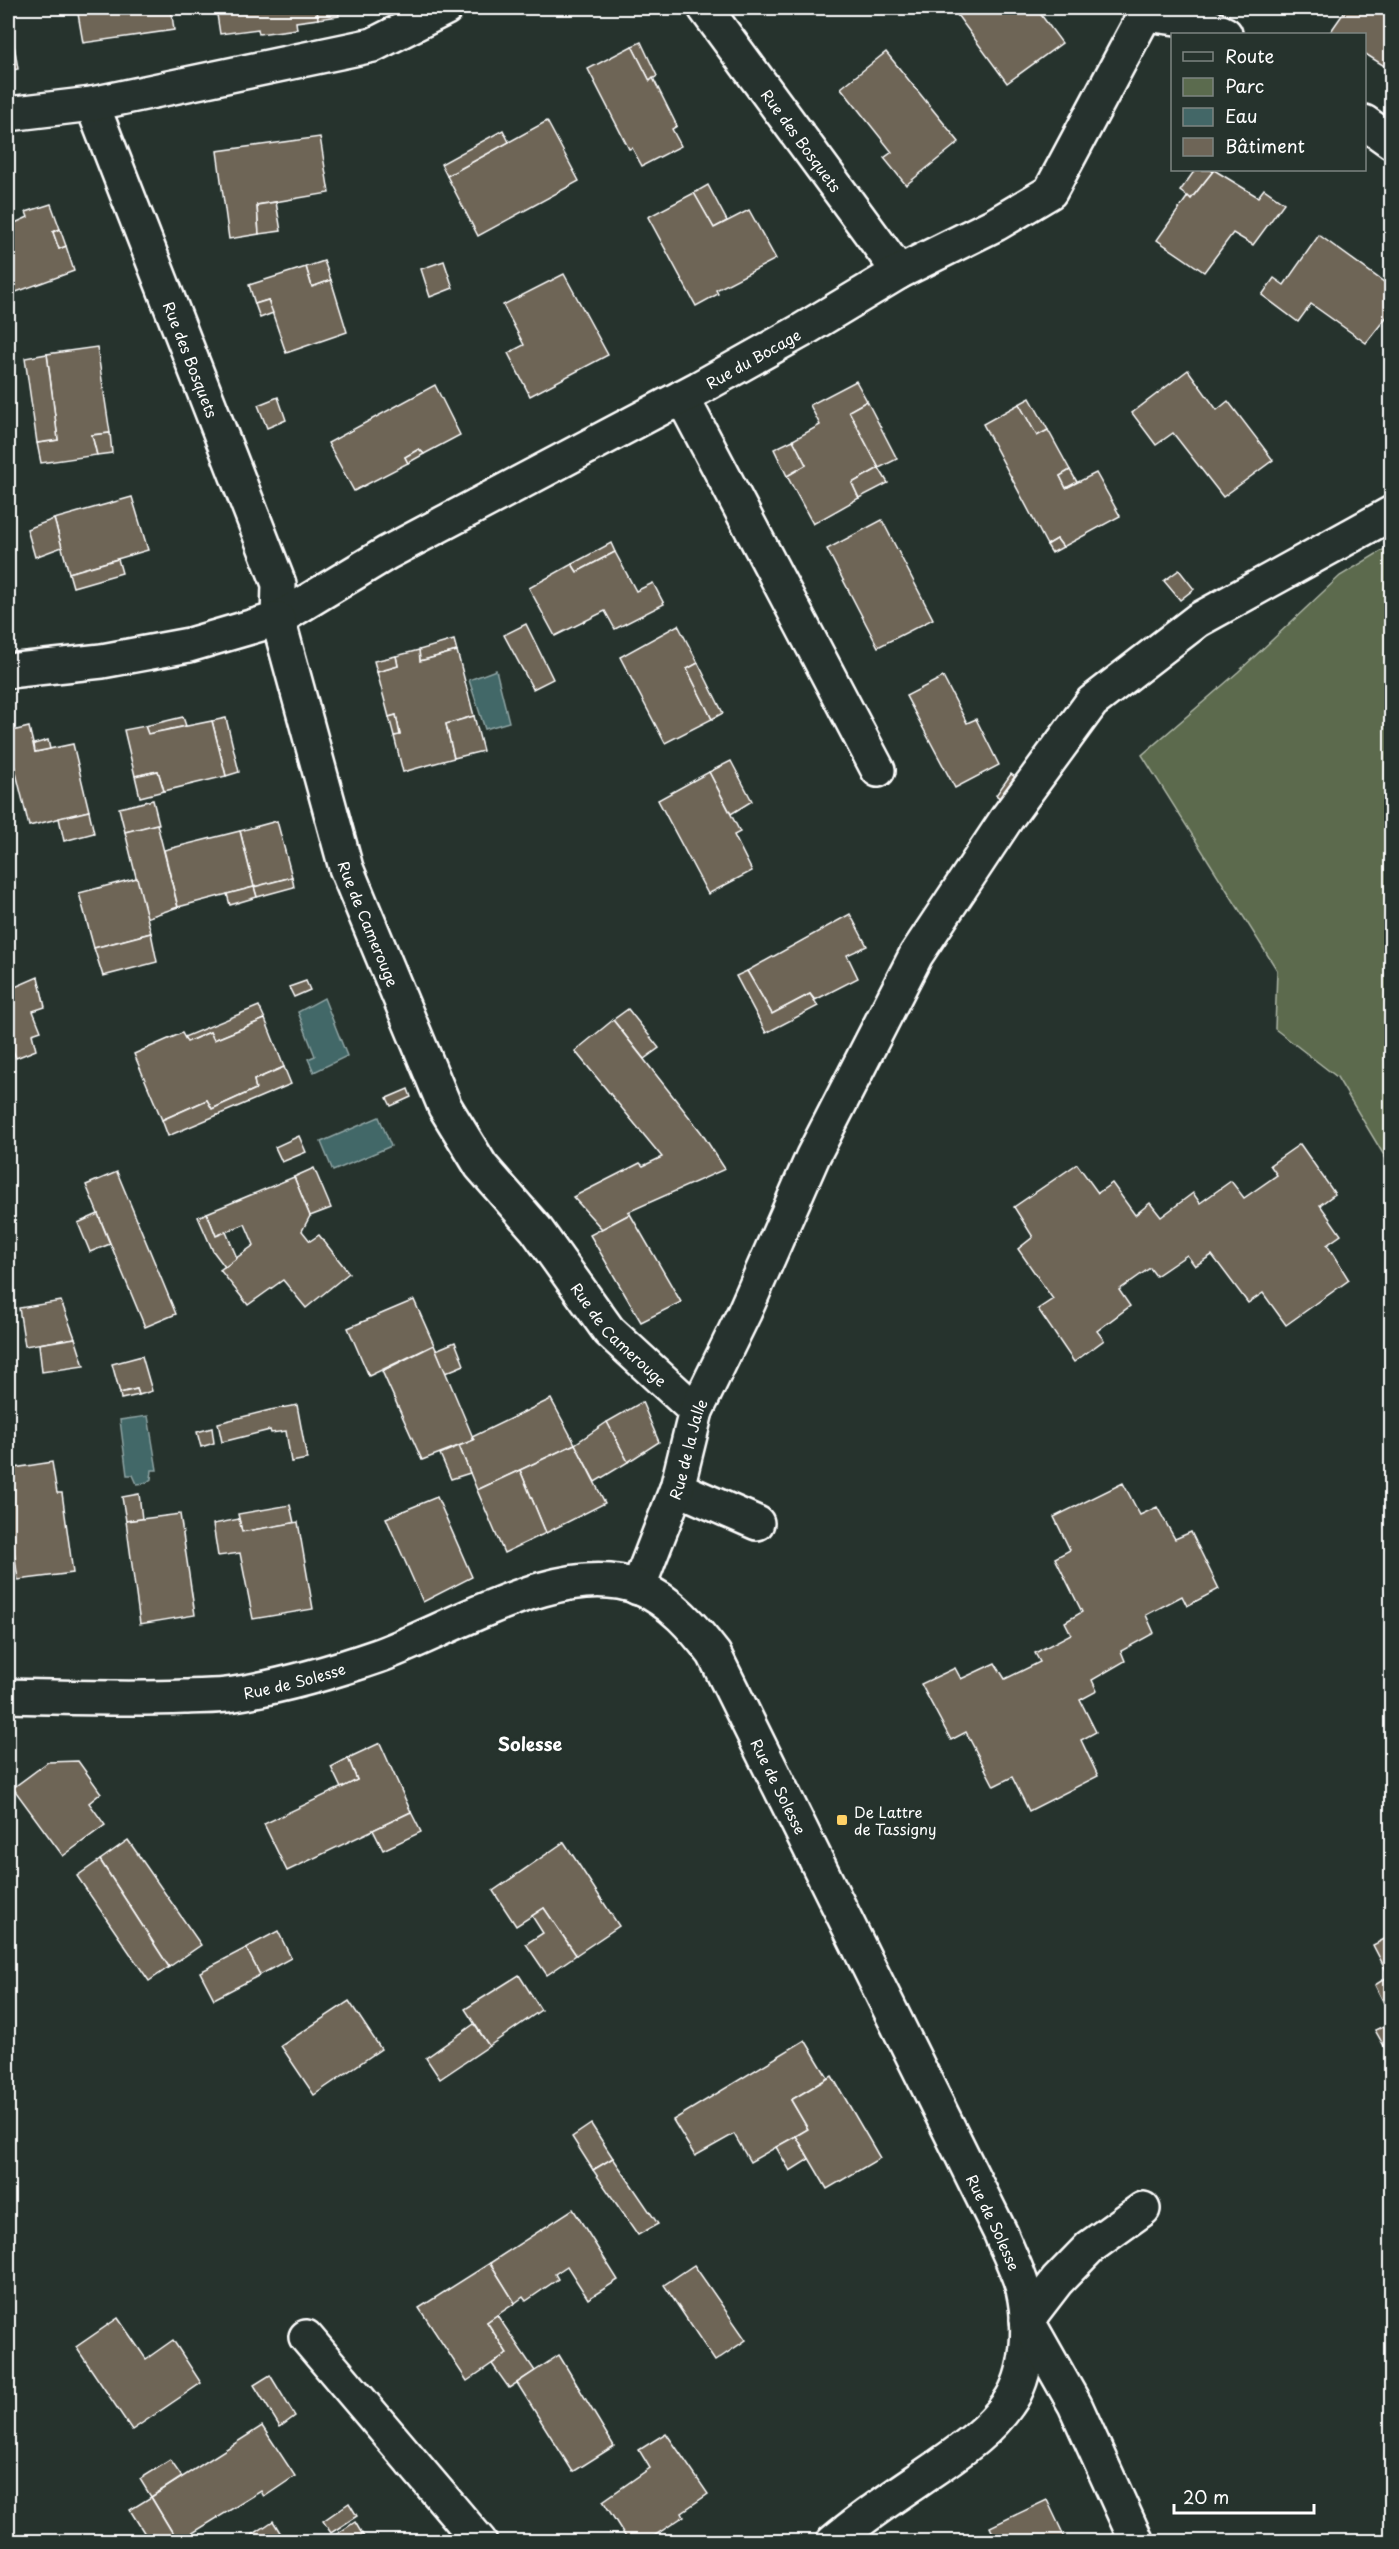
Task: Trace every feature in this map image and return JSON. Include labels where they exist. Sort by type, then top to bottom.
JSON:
[{"type":"street","points":[[8,114],[92,104],[373,45],[446,8]]},
{"type":"street","name":"Rue des Bosquets","points":[[705,8],[899,272]]},
{"type":"street","name":"Rue du Bocage","points":[[279,619],[387,554],[682,397],[801,331],[899,272],[996,224],[1050,192],[1143,11],[1199,21],[1223,33]]},
{"type":"street","name":"Rue des Bosquets","points":[[92,104],[235,465],[279,584],[279,619]]},
{"type":"street","points":[[1366,123],[1392,142]]},
{"type":"street","points":[[682,397],[878,770]]},
{"type":"street","name":"Rue de la Jalle","points":[[638,1588],[676,1488],[696,1410],[744,1313],[813,1156],[916,955],[1008,818],[1092,702],[1198,620],[1392,513]]},
{"type":"street","points":[[8,671],[102,661],[189,645],[279,619]]},
{"type":"street","name":"Rue de Camerouge","points":[[279,619],[346,868],[445,1107],[481,1166],[536,1229],[609,1330],[696,1410]]},
{"type":"street","points":[[676,1488],[758,1523]]},
{"type":"street","name":"Rue de Solesse","points":[[8,1695],[124,1700],[232,1695],[310,1678],[370,1659],[527,1594],[574,1581],[609,1582],[638,1588],[658,1598],[690,1624],[714,1654],[1001,2234],[1023,2289],[1027,2320],[1026,2351],[1020,2379],[1010,2403],[991,2425],[960,2451],[833,2541]]},
{"type":"street","points":[[1137,2541],[1075,2405],[1027,2320],[1057,2280],[1090,2247],[1143,2209]]},
{"type":"street","points":[[306,2337],[480,2541]]},
{"type":"green space","points":[[1391,545],[1391,1167],[1337,1077],[1275,1029],[1277,970],[1142,755],[1238,672],[1340,576]]},
{"type":"water","points":[[496,670],[509,722],[485,729],[469,680]]},
{"type":"water","points":[[324,998],[347,1056],[314,1072],[308,1059],[315,1056],[298,1012]]},
{"type":"water","points":[[379,1117],[391,1146],[333,1171],[321,1142]]},
{"type":"water","points":[[148,1416],[157,1470],[152,1470],[151,1479],[146,1483],[137,1484],[133,1475],[127,1475],[120,1420]]},
{"type":"building","points":[[8,8],[18,69],[8,71]]},
{"type":"building","points":[[77,8],[171,8],[174,30],[83,43]]},
{"type":"building","points":[[216,8],[317,8],[318,19],[296,22],[297,29],[259,34],[258,29],[220,34]]},
{"type":"building","points":[[317,8],[338,8],[339,16],[318,19]]},
{"type":"building","points":[[952,8],[1036,8],[1062,43],[1007,83]]},
{"type":"building","points":[[1347,8],[1392,8],[1392,71],[1366,54],[1366,33],[1331,31]]},
{"type":"building","points":[[641,42],[657,76],[650,81],[632,46]]},
{"type":"building","points":[[632,46],[650,81],[653,78],[677,126],[672,129],[681,146],[642,166],[632,148],[629,149],[588,69]]},
{"type":"building","points":[[886,52],[959,142],[906,185],[884,158],[892,152],[841,88]]},
{"type":"building","points":[[547,121],[579,181],[478,236],[447,176]]},
{"type":"building","points":[[503,130],[509,142],[447,176],[441,164]]},
{"type":"building","points":[[320,137],[329,193],[257,205],[259,234],[229,239],[217,151]]},
{"type":"building","points":[[1194,171],[1213,171],[1191,199],[1180,191]]},
{"type":"building","points":[[1213,171],[1216,171],[1258,197],[1264,189],[1284,203],[1253,245],[1233,233],[1204,272],[1157,240],[1188,196],[1191,199]]},
{"type":"building","points":[[708,185],[727,221],[714,228],[694,193]]},
{"type":"building","points":[[694,193],[714,228],[749,210],[776,259],[716,290],[718,294],[696,306],[648,217]]},
{"type":"building","points":[[276,202],[281,231],[259,234],[257,205]]},
{"type":"building","points":[[51,204],[60,229],[53,232],[59,249],[66,246],[74,271],[8,295],[8,219],[13,217],[15,223],[28,217],[26,212]]},
{"type":"building","points":[[60,229],[66,246],[59,249],[53,232]]},
{"type":"building","points":[[1319,235],[1392,288],[1392,310],[1366,343],[1311,304],[1298,322],[1262,295],[1274,278],[1284,285]]},
{"type":"building","points":[[324,261],[331,280],[312,287],[306,267]]},
{"type":"building","points":[[444,261],[453,288],[430,297],[421,269]]},
{"type":"building","points":[[306,267],[312,287],[331,280],[347,332],[286,353],[268,300],[255,304],[249,285]]},
{"type":"building","points":[[564,274],[608,355],[530,396],[508,353],[524,345],[503,305]]},
{"type":"building","points":[[268,300],[273,313],[260,318],[255,304]]},
{"type":"building","points":[[97,347],[110,433],[92,435],[97,455],[41,463],[37,443],[58,440],[47,354]]},
{"type":"building","points":[[47,354],[58,440],[37,443],[25,358]]},
{"type":"building","points":[[1188,370],[1217,410],[1228,401],[1273,460],[1223,497],[1173,433],[1156,445],[1132,413]]},
{"type":"building","points":[[856,381],[867,401],[849,411],[879,468],[852,483],[859,498],[813,524],[787,476],[806,465],[793,440],[820,425],[810,405]]},
{"type":"building","points":[[435,385],[460,435],[424,454],[419,449],[405,457],[408,463],[354,491],[328,443]]},
{"type":"building","points":[[278,397],[286,420],[267,428],[258,405]]},
{"type":"building","points":[[1030,398],[1048,430],[1037,436],[1019,404]]},
{"type":"building","points":[[867,401],[897,459],[879,468],[849,411]]},
{"type":"building","points":[[1019,404],[1037,436],[1048,430],[1070,470],[1060,476],[1066,488],[1096,473],[1120,516],[1063,547],[1057,539],[1047,545],[983,424]]},
{"type":"building","points":[[110,433],[112,453],[97,455],[92,435]]},
{"type":"building","points":[[793,440],[806,465],[787,476],[774,449]]},
{"type":"building","points":[[419,449],[424,454],[408,463],[405,457]]},
{"type":"building","points":[[879,468],[888,483],[859,498],[852,483]]},
{"type":"building","points":[[1070,470],[1077,482],[1066,488],[1060,476]]},
{"type":"building","points":[[132,497],[148,550],[69,573],[54,519]]},
{"type":"building","points":[[54,519],[62,547],[35,557],[27,529]]},
{"type":"building","points":[[882,520],[933,619],[878,647],[827,549]]},
{"type":"building","points":[[1057,539],[1063,547],[1052,553],[1047,545]]},
{"type":"building","points":[[611,543],[615,552],[577,572],[572,564]]},
{"type":"building","points":[[615,552],[636,591],[653,583],[664,604],[615,629],[605,611],[555,636],[529,588],[572,564],[577,572]]},
{"type":"building","points":[[118,559],[122,573],[73,587],[69,573]]},
{"type":"building","points":[[1179,570],[1194,589],[1180,600],[1164,581]]},
{"type":"building","points":[[526,624],[553,679],[533,689],[504,635]]},
{"type":"building","points":[[678,625],[698,663],[687,669],[712,719],[665,743],[620,657]]},
{"type":"building","points":[[454,640],[457,651],[420,661],[419,650]]},
{"type":"building","points":[[419,650],[420,661],[457,651],[474,716],[446,724],[454,758],[403,772],[394,736],[400,735],[396,715],[389,717],[377,672],[398,666],[396,656]]},
{"type":"building","points":[[396,656],[398,666],[377,672],[374,661]]},
{"type":"building","points":[[698,663],[723,713],[712,719],[687,669]]},
{"type":"building","points":[[943,677],[967,723],[976,719],[999,765],[955,788],[906,696]]},
{"type":"building","points":[[396,715],[400,735],[394,736],[389,717]]},
{"type":"building","points":[[474,716],[483,751],[454,758],[446,724]]},
{"type":"building","points":[[183,717],[186,726],[148,734],[145,726]]},
{"type":"building","points":[[226,718],[239,772],[226,776],[212,721]]},
{"type":"building","points":[[212,721],[226,776],[164,791],[158,771],[135,776],[124,730],[145,726],[148,734]]},
{"type":"building","points":[[29,727],[35,752],[73,744],[89,811],[29,826],[8,732]]},
{"type":"building","points":[[48,740],[50,749],[35,752],[34,744]]},
{"type":"building","points":[[731,761],[752,801],[731,814],[709,772]]},
{"type":"building","points":[[158,771],[164,791],[140,797],[135,776]]},
{"type":"building","points":[[709,772],[740,832],[734,835],[752,871],[708,894],[658,800]]},
{"type":"building","points":[[1011,774],[1026,785],[1011,807],[996,795]]},
{"type":"building","points":[[153,800],[159,824],[125,832],[119,808]]},
{"type":"building","points":[[89,811],[94,833],[64,841],[59,818]]},
{"type":"building","points":[[277,821],[292,877],[254,887],[240,831]]},
{"type":"building","points":[[157,824],[178,907],[146,918],[125,832]]},
{"type":"building","points":[[240,831],[254,887],[178,907],[164,850]]},
{"type":"building","points":[[292,877],[294,887],[257,897],[254,887]]},
{"type":"building","points":[[137,878],[151,933],[94,948],[79,893]]},
{"type":"building","points":[[254,887],[257,897],[230,905],[227,894]]},
{"type":"building","points":[[850,914],[867,946],[847,955],[858,978],[815,1000],[810,994],[772,1014],[747,971]]},
{"type":"building","points":[[151,933],[157,962],[103,976],[94,948]]},
{"type":"building","points":[[747,971],[772,1014],[810,994],[818,1006],[766,1033],[736,976]]},
{"type":"building","points":[[38,977],[45,1007],[33,1011],[41,1031],[32,1034],[36,1050],[16,1058],[8,1043],[8,990]]},
{"type":"building","points":[[306,981],[310,990],[294,997],[289,987]]},
{"type":"building","points":[[259,1006],[265,1019],[214,1040],[210,1032],[187,1042],[184,1037]]},
{"type":"building","points":[[628,1009],[659,1048],[644,1059],[613,1020]]},
{"type":"building","points":[[265,1019],[284,1067],[254,1080],[256,1089],[212,1109],[207,1100],[162,1120],[134,1054],[182,1033],[187,1042],[210,1032],[214,1040]]},
{"type":"building","points":[[613,1020],[701,1132],[725,1169],[628,1212],[630,1214],[602,1229],[573,1197],[640,1163],[643,1166],[662,1157],[575,1051]]},
{"type":"building","points":[[284,1067],[291,1084],[168,1136],[162,1120],[207,1100],[212,1109],[256,1089],[254,1080]]},
{"type":"building","points":[[408,1089],[411,1097],[391,1106],[387,1098]]},
{"type":"building","points":[[299,1136],[306,1152],[282,1162],[275,1147]]},
{"type":"building","points":[[1300,1144],[1335,1194],[1320,1205],[1341,1235],[1327,1245],[1349,1280],[1286,1325],[1263,1293],[1248,1303],[1212,1255],[1195,1266],[1187,1255],[1156,1276],[1150,1268],[1119,1290],[1130,1306],[1097,1331],[1104,1340],[1074,1362],[1038,1309],[1053,1299],[1018,1249],[1033,1237],[1014,1207],[1077,1164],[1098,1193],[1112,1183],[1135,1215],[1150,1203],[1161,1217],[1193,1193],[1200,1203],[1231,1181],[1244,1198],[1277,1175],[1270,1165]]},
{"type":"building","points":[[314,1168],[331,1208],[310,1216],[294,1177]]},
{"type":"building","points":[[117,1172],[176,1314],[145,1327],[86,1185]]},
{"type":"building","points":[[294,1177],[310,1216],[302,1231],[310,1241],[319,1235],[349,1273],[306,1308],[283,1280],[248,1305],[220,1270],[254,1245],[245,1224],[216,1236],[207,1213]]},
{"type":"building","points":[[207,1213],[216,1236],[226,1232],[237,1258],[225,1267],[213,1251],[198,1217]]},
{"type":"building","points":[[98,1214],[110,1244],[90,1252],[78,1223]]},
{"type":"building","points":[[630,1214],[681,1302],[641,1322],[590,1235]]},
{"type":"building","points":[[414,1300],[434,1345],[369,1376],[348,1328]]},
{"type":"building","points":[[61,1301],[75,1338],[25,1346],[19,1308]]},
{"type":"building","points":[[75,1338],[84,1366],[42,1372],[39,1344]]},
{"type":"building","points":[[455,1342],[464,1365],[445,1373],[436,1350]]},
{"type":"building","points":[[434,1345],[474,1440],[422,1460],[382,1371]]},
{"type":"building","points":[[142,1356],[152,1391],[139,1395],[137,1389],[120,1393],[112,1364]]},
{"type":"building","points":[[137,1389],[139,1395],[121,1399],[120,1393]]},
{"type":"building","points":[[551,1399],[575,1444],[477,1490],[459,1446],[474,1440],[472,1437]]},
{"type":"building","points":[[642,1402],[659,1442],[628,1462],[607,1422]]},
{"type":"building","points":[[297,1405],[307,1459],[291,1462],[286,1431],[271,1433],[270,1430],[222,1442],[218,1423]]},
{"type":"building","points":[[607,1422],[628,1462],[595,1482],[575,1444]]},
{"type":"building","points":[[212,1428],[214,1443],[201,1447],[197,1432]]},
{"type":"building","points":[[575,1444],[605,1503],[546,1533],[520,1470]]},
{"type":"building","points":[[459,1446],[470,1473],[451,1479],[440,1454]]},
{"type":"building","points":[[52,1462],[57,1493],[62,1493],[73,1573],[18,1580],[8,1507],[10,1499],[8,1469]]},
{"type":"building","points":[[520,1470],[546,1533],[504,1553],[477,1490]]},
{"type":"building","points":[[1123,1483],[1140,1515],[1157,1507],[1175,1539],[1191,1532],[1219,1589],[1187,1606],[1182,1596],[1146,1615],[1154,1633],[1121,1651],[1125,1661],[1092,1680],[1097,1691],[1080,1700],[1096,1732],[1081,1740],[1098,1776],[1029,1811],[1012,1777],[994,1786],[966,1732],[951,1740],[921,1684],[955,1668],[961,1679],[995,1663],[1005,1679],[1040,1662],[1035,1653],[1071,1634],[1065,1622],[1082,1612],[1055,1558],[1070,1550],[1054,1517]]},
{"type":"building","points":[[139,1494],[142,1519],[126,1521],[122,1497]]},
{"type":"building","points":[[437,1497],[472,1577],[423,1602],[386,1518]]},
{"type":"building","points":[[290,1505],[294,1523],[242,1532],[238,1514]]},
{"type":"building","points":[[180,1514],[195,1615],[140,1624],[126,1521]]},
{"type":"building","points":[[239,1519],[242,1532],[298,1522],[313,1609],[253,1619],[240,1553],[218,1556],[213,1524]]},
{"type":"building","points":[[380,1743],[411,1812],[287,1871],[264,1824],[357,1780],[348,1758]]},
{"type":"building","points":[[348,1758],[357,1780],[341,1788],[331,1767]]},
{"type":"building","points":[[78,1761],[101,1793],[89,1803],[105,1825],[63,1856],[13,1788],[48,1762]]},
{"type":"building","points":[[411,1812],[421,1832],[383,1850],[373,1830]]},
{"type":"building","points":[[128,1840],[201,1945],[169,1967],[100,1860]]},
{"type":"building","points":[[564,1842],[619,1926],[576,1955],[544,1908],[516,1926],[493,1891]]},
{"type":"building","points":[[100,1860],[169,1967],[149,1981],[77,1876]]},
{"type":"building","points":[[544,1908],[576,1955],[547,1975],[526,1944],[543,1933],[532,1916]]},
{"type":"building","points":[[278,1931],[291,1958],[260,1975],[246,1948]]},
{"type":"building","points":[[1392,1935],[1392,2019],[1375,1985],[1389,1976],[1373,1945]]},
{"type":"building","points":[[246,1948],[260,1975],[214,1999],[200,1972]]},
{"type":"building","points":[[519,1975],[541,2010],[489,2046],[465,2009]]},
{"type":"building","points":[[349,2001],[381,2049],[314,2095],[281,2046]]},
{"type":"building","points":[[1392,2022],[1392,2060],[1375,2030]]},
{"type":"building","points":[[474,2024],[489,2046],[440,2079],[426,2058]]},
{"type":"building","points":[[805,2040],[828,2078],[791,2100],[808,2129],[750,2162],[734,2134],[695,2156],[673,2120]]},
{"type":"building","points":[[832,2076],[880,2158],[827,2189],[796,2136],[808,2129],[791,2100]]},
{"type":"building","points":[[591,2124],[613,2158],[593,2170],[572,2137]]},
{"type":"building","points":[[796,2136],[809,2159],[790,2171],[776,2147]]},
{"type":"building","points":[[613,2158],[658,2224],[638,2235],[593,2170]]},
{"type":"building","points":[[573,2209],[618,2280],[588,2299],[567,2266],[555,2274],[558,2279],[526,2301],[523,2297],[515,2303],[490,2263]]},
{"type":"building","points":[[490,2263],[515,2303],[487,2322],[507,2353],[467,2381],[419,2308]]},
{"type":"building","points":[[694,2265],[746,2340],[715,2361],[664,2285]]},
{"type":"building","points":[[497,2315],[535,2371],[509,2388],[492,2364],[507,2353],[487,2322]]},
{"type":"building","points":[[118,2318],[146,2359],[173,2340],[201,2383],[132,2430],[76,2347]]},
{"type":"building","points":[[559,2355],[614,2446],[573,2472],[517,2383]]},
{"type":"building","points":[[270,2375],[295,2416],[280,2427],[254,2385]]},
{"type":"building","points":[[262,2426],[295,2476],[264,2497],[261,2491],[178,2542],[151,2497]]},
{"type":"building","points":[[666,2433],[708,2494],[682,2512],[684,2516],[645,2542],[629,2542],[603,2501],[650,2468],[639,2450]]},
{"type":"building","points":[[170,2460],[182,2477],[151,2497],[140,2479]]},
{"type":"building","points":[[151,2497],[178,2542],[150,2542],[130,2510]]},
{"type":"building","points":[[1047,2500],[1067,2542],[997,2542],[990,2527]]},
{"type":"building","points":[[349,2503],[357,2516],[331,2533],[323,2521]]},
{"type":"building","points":[[273,2521],[286,2542],[242,2542]]},
{"type":"building","points":[[355,2522],[367,2542],[333,2542],[331,2538]]},
{"type":"place","name":"De Lattre de Tassigny","points":[[842,1820]]},
{"type":"district","name":"Solesse","points":[[530,1743]]}]
